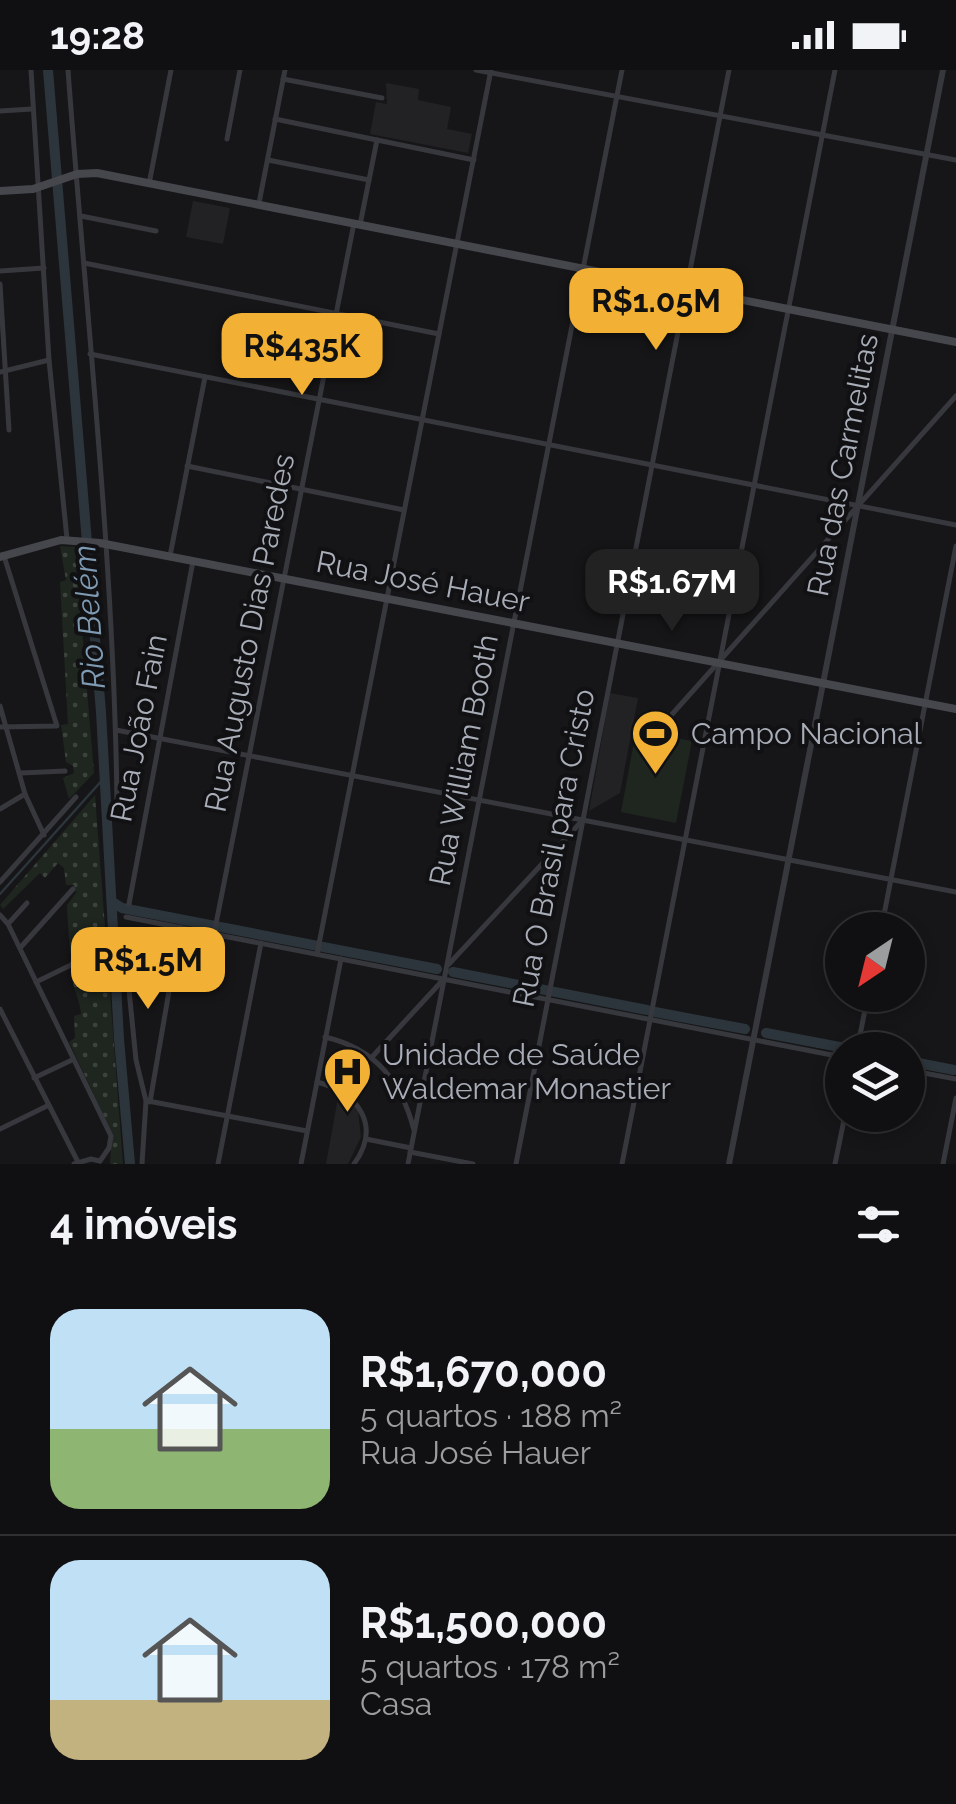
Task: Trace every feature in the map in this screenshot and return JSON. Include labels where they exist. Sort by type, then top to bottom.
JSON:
[{"type":"main road","points":[[0,192],[97,173],[956,342]]},
{"type":"main road","name":"Rua José Hauer","points":[[2,557],[69,539],[102,543],[956,709]]},
{"type":"street","points":[[30,70],[49,360],[69,539]]},
{"type":"street","points":[[68,70],[116,730],[117,804]]},
{"type":"street","points":[[149,184],[170,70]]},
{"type":"street","points":[[227,139],[240,70]]},
{"type":"street","points":[[259,206],[285,70]]},
{"type":"street","points":[[476,70],[956,160]]},
{"type":"street","name":"Rua William Booth","points":[[408,1164],[622,70]]},
{"type":"street","name":"Rua O Brasil para Cristo","points":[[516,1164],[729,70]]},
{"type":"street","points":[[622,1164],[836,70]]},
{"type":"street","name":"Rua das Carmelitas","points":[[728,1164],[944,70]]},
{"type":"street","points":[[318,948],[491,72]]},
{"type":"street","points":[[283,78],[382,98]]},
{"type":"street","points":[[0,111],[33,108]]},
{"type":"street","points":[[276,119],[474,160]]},
{"type":"street","name":"Rua Augusto Dias Paredes","points":[[215,928],[336,313],[377,140]]},
{"type":"street","points":[[268,160],[369,180]]},
{"type":"street","points":[[80,216],[156,232]]},
{"type":"street","points":[[83,262],[439,334]]},
{"type":"street","points":[[0,272],[44,268]]},
{"type":"street","points":[[0,284],[9,430]]},
{"type":"street","points":[[90,354],[956,525]]},
{"type":"street","points":[[3,371],[49,360]]},
{"type":"street","points":[[170,556],[205,376]]},
{"type":"street","points":[[666,720],[956,396]]},
{"type":"street","points":[[188,466],[404,510]]},
{"type":"street","points":[[885,912],[956,546]]},
{"type":"street","points":[[2,557],[57,726],[3,727]]},
{"type":"street","name":"Rua João Fain","points":[[129,904],[193,561]]},
{"type":"street","points":[[0,706],[25,794],[44,835]]},
{"type":"street","points":[[116,730],[956,892]]},
{"type":"street","points":[[20,774],[64,771]]},
{"type":"street","points":[[0,808],[25,794]]},
{"type":"street","points":[[0,882],[76,798]]},
{"type":"street","points":[[446,966],[582,820]]},
{"type":"street","points":[[20,948],[73,889]]},
{"type":"street","points":[[8,924],[27,903]]},
{"type":"street","points":[[0,915],[8,924],[111,1136],[100,1163],[76,1163],[0,1010]]},
{"type":"street","points":[[126,917],[180,927],[215,928],[261,943],[318,948],[341,959],[549,994],[650,1019],[825,1054]]},
{"type":"street","points":[[142,1164],[148,1101],[180,927]]},
{"type":"street","points":[[218,1164],[261,943]]},
{"type":"street","points":[[300,1164],[341,959]]},
{"type":"street","points":[[36,982],[75,960]]},
{"type":"street","points":[[372,1056],[444,979]]},
{"type":"street","points":[[128,990],[148,1101]]},
{"type":"street","points":[[326,1037],[372,1056],[394,1082],[414,1131]]},
{"type":"street","points":[[34,1078],[72,1060]]},
{"type":"street","points":[[140,1071],[154,1076]]},
{"type":"street","points":[[925,1073],[956,1079]]},
{"type":"street","points":[[316,1082],[344,1092],[358,1105],[366,1139],[354,1164]]},
{"type":"street","points":[[943,1164],[956,1098]]},
{"type":"street","points":[[148,1101],[307,1131]]},
{"type":"street","points":[[0,1129],[48,1106]]},
{"type":"street","points":[[835,1164],[842,1132]]},
{"type":"street","points":[[366,1139],[473,1164]]},
{"type":"shaded area","points":[[386,83],[419,89],[418,100],[451,107],[447,129],[472,134],[468,153],[370,134],[376,102],[387,104]]},
{"type":"shaded area","points":[[193,201],[230,208],[223,244],[186,237]]},
{"type":"shaded area","points":[[60,546],[75,547],[94,773],[69,799],[63,778],[74,773],[73,766],[66,762],[61,725],[68,724],[60,582],[66,580]]},
{"type":"shaded area","points":[[610,693],[638,698],[620,793],[589,811]]},
{"type":"shaded area","name":"Campo Nacional","points":[[636,731],[692,741],[676,823],[621,812]]},
{"type":"shaded area","points":[[95,795],[123,1164],[110,1164],[112,1133],[69,1042],[75,1038],[74,1016],[81,1014],[71,972],[81,958],[70,953],[67,905],[76,893],[74,885],[66,885],[64,868],[58,863],[45,878],[40,873],[3,909],[0,905]]},
{"type":"shaded area","points":[[339,1092],[358,1111],[361,1137],[348,1164],[326,1164]]},
{"type":"waterway","name":"Rio Belém","points":[[48,70],[101,712],[130,1164]]},
{"type":"waterway","points":[[0,894],[105,777]]},
{"type":"waterway","points":[[114,903],[122,908],[437,969]]},
{"type":"waterway","points":[[453,972],[647,1010]]},
{"type":"waterway","points":[[655,1012],[745,1029]]},
{"type":"waterway","points":[[766,1033],[825,1044]]},
{"type":"waterway","points":[[925,1064],[954,1070]]},
{"type":"place","name":"Campo Nacional","points":[[656,776]]},
{"type":"place","name":"Unidade de Saúde Waldemar Monastier","points":[[347,1114]]}]
